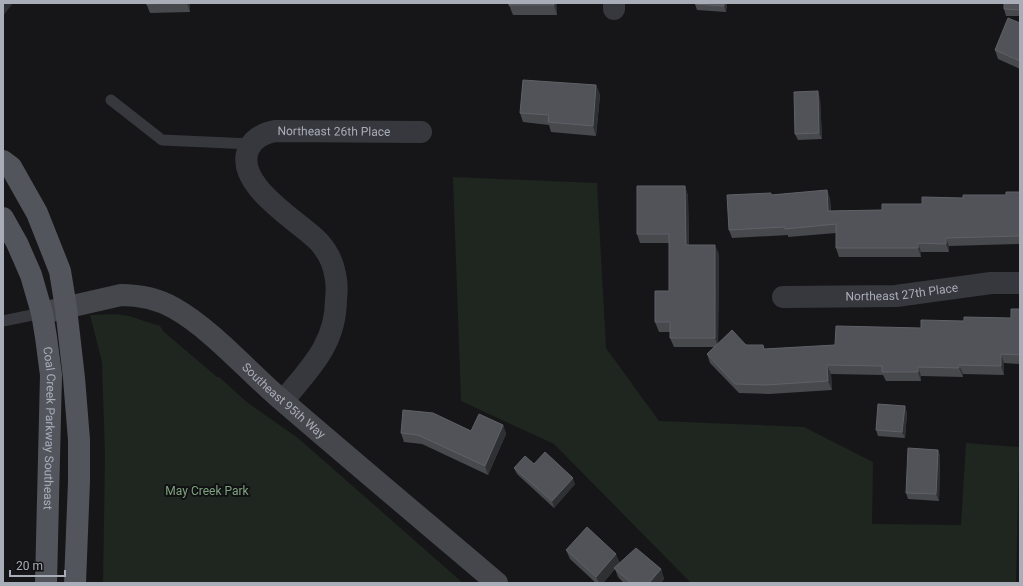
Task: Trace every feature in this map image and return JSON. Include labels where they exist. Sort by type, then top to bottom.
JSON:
[{"type":"main road","name":"Coal Creek Parkway Southeast","points":[[3,161],[11,167],[37,213],[60,271],[74,378],[79,440],[75,583]]},
{"type":"main road","name":"Coal Creek Parkway Southeast","points":[[3,218],[17,243],[31,276],[42,313],[51,375],[46,583]]},
{"type":"street","name":"Northeast 26th Place","points":[[251,144],[266,132],[275,131],[421,132]]},
{"type":"street","points":[[251,144],[247,152],[246,162],[254,183],[262,193],[319,242],[332,261],[336,275],[336,314],[333,328],[327,343],[316,360],[283,401]]},
{"type":"street","name":"Northeast 27th Place","points":[[783,297],[896,296],[991,283],[1020,283]]},
{"type":"street","name":"Southeast 95th Way","points":[[42,313],[121,295],[134,295],[149,298],[172,307],[196,322],[283,401],[497,583]]},
{"type":"lane","points":[[111,100],[162,140],[251,144]]},
{"type":"lane","points":[[3,321],[42,313]]},
{"type":"green space","points":[[453,177],[597,183],[606,348],[659,421],[804,427],[873,462],[872,524],[961,525],[966,443],[1019,447],[1016,583],[691,583],[554,444],[461,401]]},
{"type":"green space","name":"May Creek Park","points":[[116,314],[129,316],[160,326],[163,331],[248,403],[298,438],[463,583],[103,583],[105,455],[102,362],[90,315]]},
{"type":"building","points":[[146,3],[171,3],[146,4]]},
{"type":"building","points":[[509,3],[554,3],[554,5],[509,5]]},
{"type":"building","points":[[724,3],[724,6],[695,4]]},
{"type":"building","points":[[1004,3],[1020,3],[1020,10],[1004,9]]},
{"type":"building","points":[[1008,18],[1020,23],[1020,61],[995,50]]},
{"type":"building","points":[[523,80],[596,85],[593,126],[548,122],[549,115],[520,113]]},
{"type":"building","points":[[818,91],[819,133],[795,134],[794,92]]},
{"type":"building","points":[[637,186],[685,186],[686,245],[715,245],[715,338],[670,338],[670,322],[655,322],[655,291],[669,291],[669,234],[637,234]]},
{"type":"building","points":[[827,190],[828,211],[882,210],[882,204],[922,204],[922,197],[963,198],[963,195],[1006,195],[1006,192],[1020,192],[1020,236],[946,238],[946,244],[918,243],[918,248],[836,248],[836,224],[785,229],[785,227],[729,230],[727,195],[771,193],[771,195]]},
{"type":"building","points":[[1011,309],[1020,309],[1020,355],[1001,354],[1001,366],[959,365],[959,368],[918,367],[918,372],[882,372],[882,366],[827,365],[828,381],[766,385],[735,384],[707,354],[732,330],[746,345],[763,345],[764,349],[835,345],[836,326],[921,328],[921,320],[964,321],[964,317],[1011,318]]},
{"type":"building","points":[[878,404],[905,406],[902,432],[876,430]]},
{"type":"building","points":[[403,410],[433,413],[471,431],[479,414],[503,425],[485,466],[418,435],[401,433]]},
{"type":"building","points":[[908,448],[938,450],[936,494],[906,493]]},
{"type":"building","points":[[545,452],[573,478],[552,501],[514,468],[525,456],[534,464]]},
{"type":"building","points":[[587,527],[616,554],[596,577],[566,550]]},
{"type":"building","points":[[636,548],[661,569],[649,583],[631,583],[614,568]]}]
